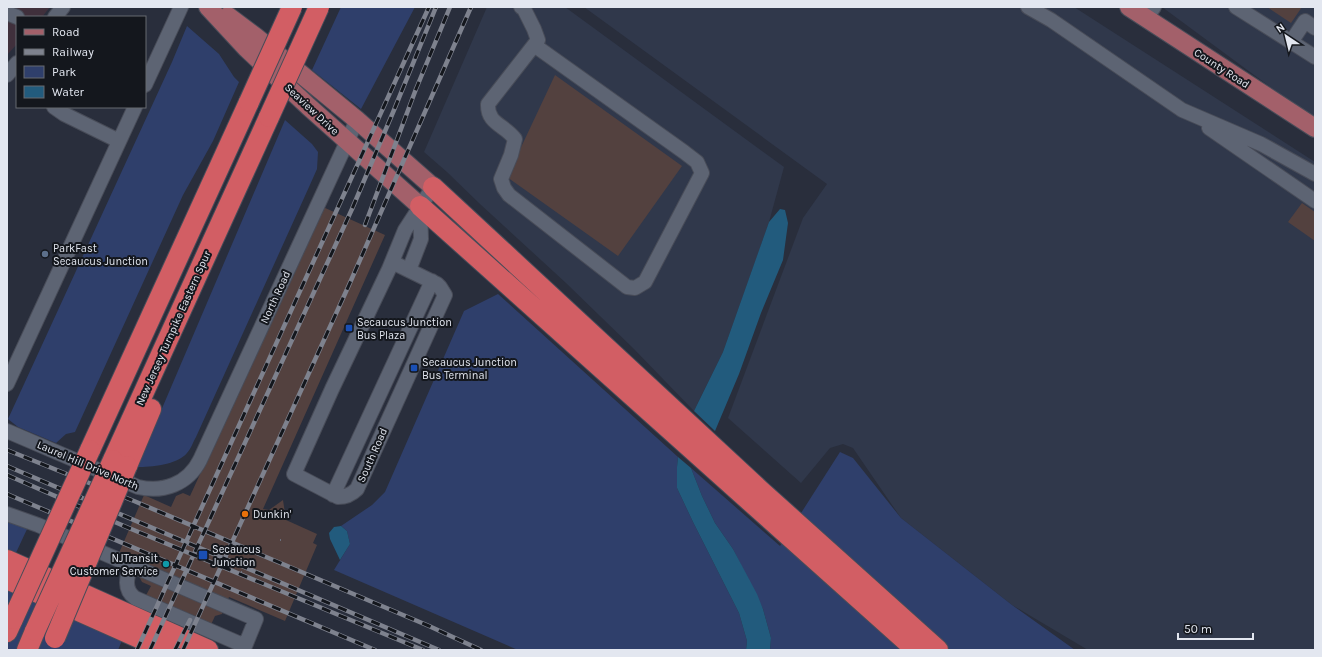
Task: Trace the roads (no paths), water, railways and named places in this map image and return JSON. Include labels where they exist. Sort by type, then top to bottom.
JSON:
[{"type":"highway","points":[[9,619],[45,550],[292,7]]},
{"type":"highway","name":"New Jersey Turnpike Eastern Spur","points":[[27,650],[35,631],[120,463],[191,287],[319,7]]},
{"type":"highway","points":[[433,187],[532,277],[754,485],[938,650]]},
{"type":"highway","points":[[420,206],[916,650]]},
{"type":"highway","points":[[52,644],[120,463]]},
{"type":"highway","points":[[7,560],[208,650]]},
{"type":"highway","points":[[7,579],[166,650]]},
{"type":"main road","name":"Seaview Drive","points":[[208,7],[246,48],[420,206]]},
{"type":"main road","name":"Seaview Drive","points":[[216,7],[256,37],[357,120],[433,187]]},
{"type":"main road","name":"County Road","points":[[1129,7],[1150,13],[1315,128]]},
{"type":"street","points":[[56,16],[63,7]]},
{"type":"street","points":[[146,83],[181,7]]},
{"type":"street","points":[[521,7],[524,9],[538,40],[534,45],[488,104],[488,111],[492,119],[499,126],[506,129],[515,139],[511,155],[501,179],[504,188],[509,195],[627,287],[635,288],[645,282],[702,173],[697,162],[684,152],[534,45]]},
{"type":"street","points":[[1028,7],[1051,20],[1315,201]]},
{"type":"street","points":[[1236,7],[1315,57]]},
{"type":"street","points":[[1291,42],[1305,21],[1315,28]]},
{"type":"street","points":[[55,108],[64,114],[119,141]]},
{"type":"street","points":[[7,384],[135,108]]},
{"type":"street","points":[[1182,110],[1261,144],[1315,174]]},
{"type":"street","name":"North Road","points":[[192,473],[200,460],[357,120]]},
{"type":"street","points":[[432,281],[333,495],[294,474],[392,262],[405,230],[433,187]]},
{"type":"street","points":[[408,270],[421,239],[420,206]]},
{"type":"street","name":"South Road","points":[[333,495],[342,497],[351,494],[357,489],[445,295],[440,287],[432,281],[392,262]]},
{"type":"street","name":"Laurel Hill Drive North","points":[[7,431],[143,488],[159,489],[169,487],[184,480],[192,473]]},
{"type":"street","points":[[7,514],[38,525],[131,564],[256,619],[245,646],[135,598],[126,587],[131,564]]},
{"type":"water","points":[[780,209],[785,210],[788,223],[783,260],[761,313],[739,374],[715,431],[694,411],[723,352],[769,222]]},
{"type":"water","points":[[678,457],[691,468],[715,523],[733,549],[757,594],[771,638],[770,650],[746,650],[747,641],[739,613],[677,488]]},
{"type":"water","points":[[341,526],[347,531],[350,544],[340,560],[330,539],[329,533],[334,527]]},
{"type":"railway","points":[[137,650],[429,7]]},
{"type":"railway","points":[[150,650],[352,209],[436,7]]},
{"type":"railway","points":[[365,225],[416,89],[450,7]]},
{"type":"railway","points":[[183,650],[349,285],[471,7]]},
{"type":"railway","points":[[7,450],[134,501],[429,626],[481,650]]},
{"type":"railway","points":[[7,466],[439,650]]},
{"type":"railway","points":[[7,475],[124,526],[423,650]]},
{"type":"railway","points":[[7,494],[375,650]]},
{"type":"railway","points":[[175,650],[190,620]]},
{"type":"place","name":"ParkFast Secaucus Junction","points":[[45,254]]},
{"type":"place","name":"Secaucus Junction Bus Plaza","points":[[349,328]]},
{"type":"place","name":"Secaucus Junction Bus Terminal","points":[[414,368]]},
{"type":"place","name":"Dunkin'","points":[[245,514]]},
{"type":"place","name":"Secaucus Junction","points":[[203,555]]},
{"type":"place","name":"NJTransit Customer Service","points":[[166,564]]}]
